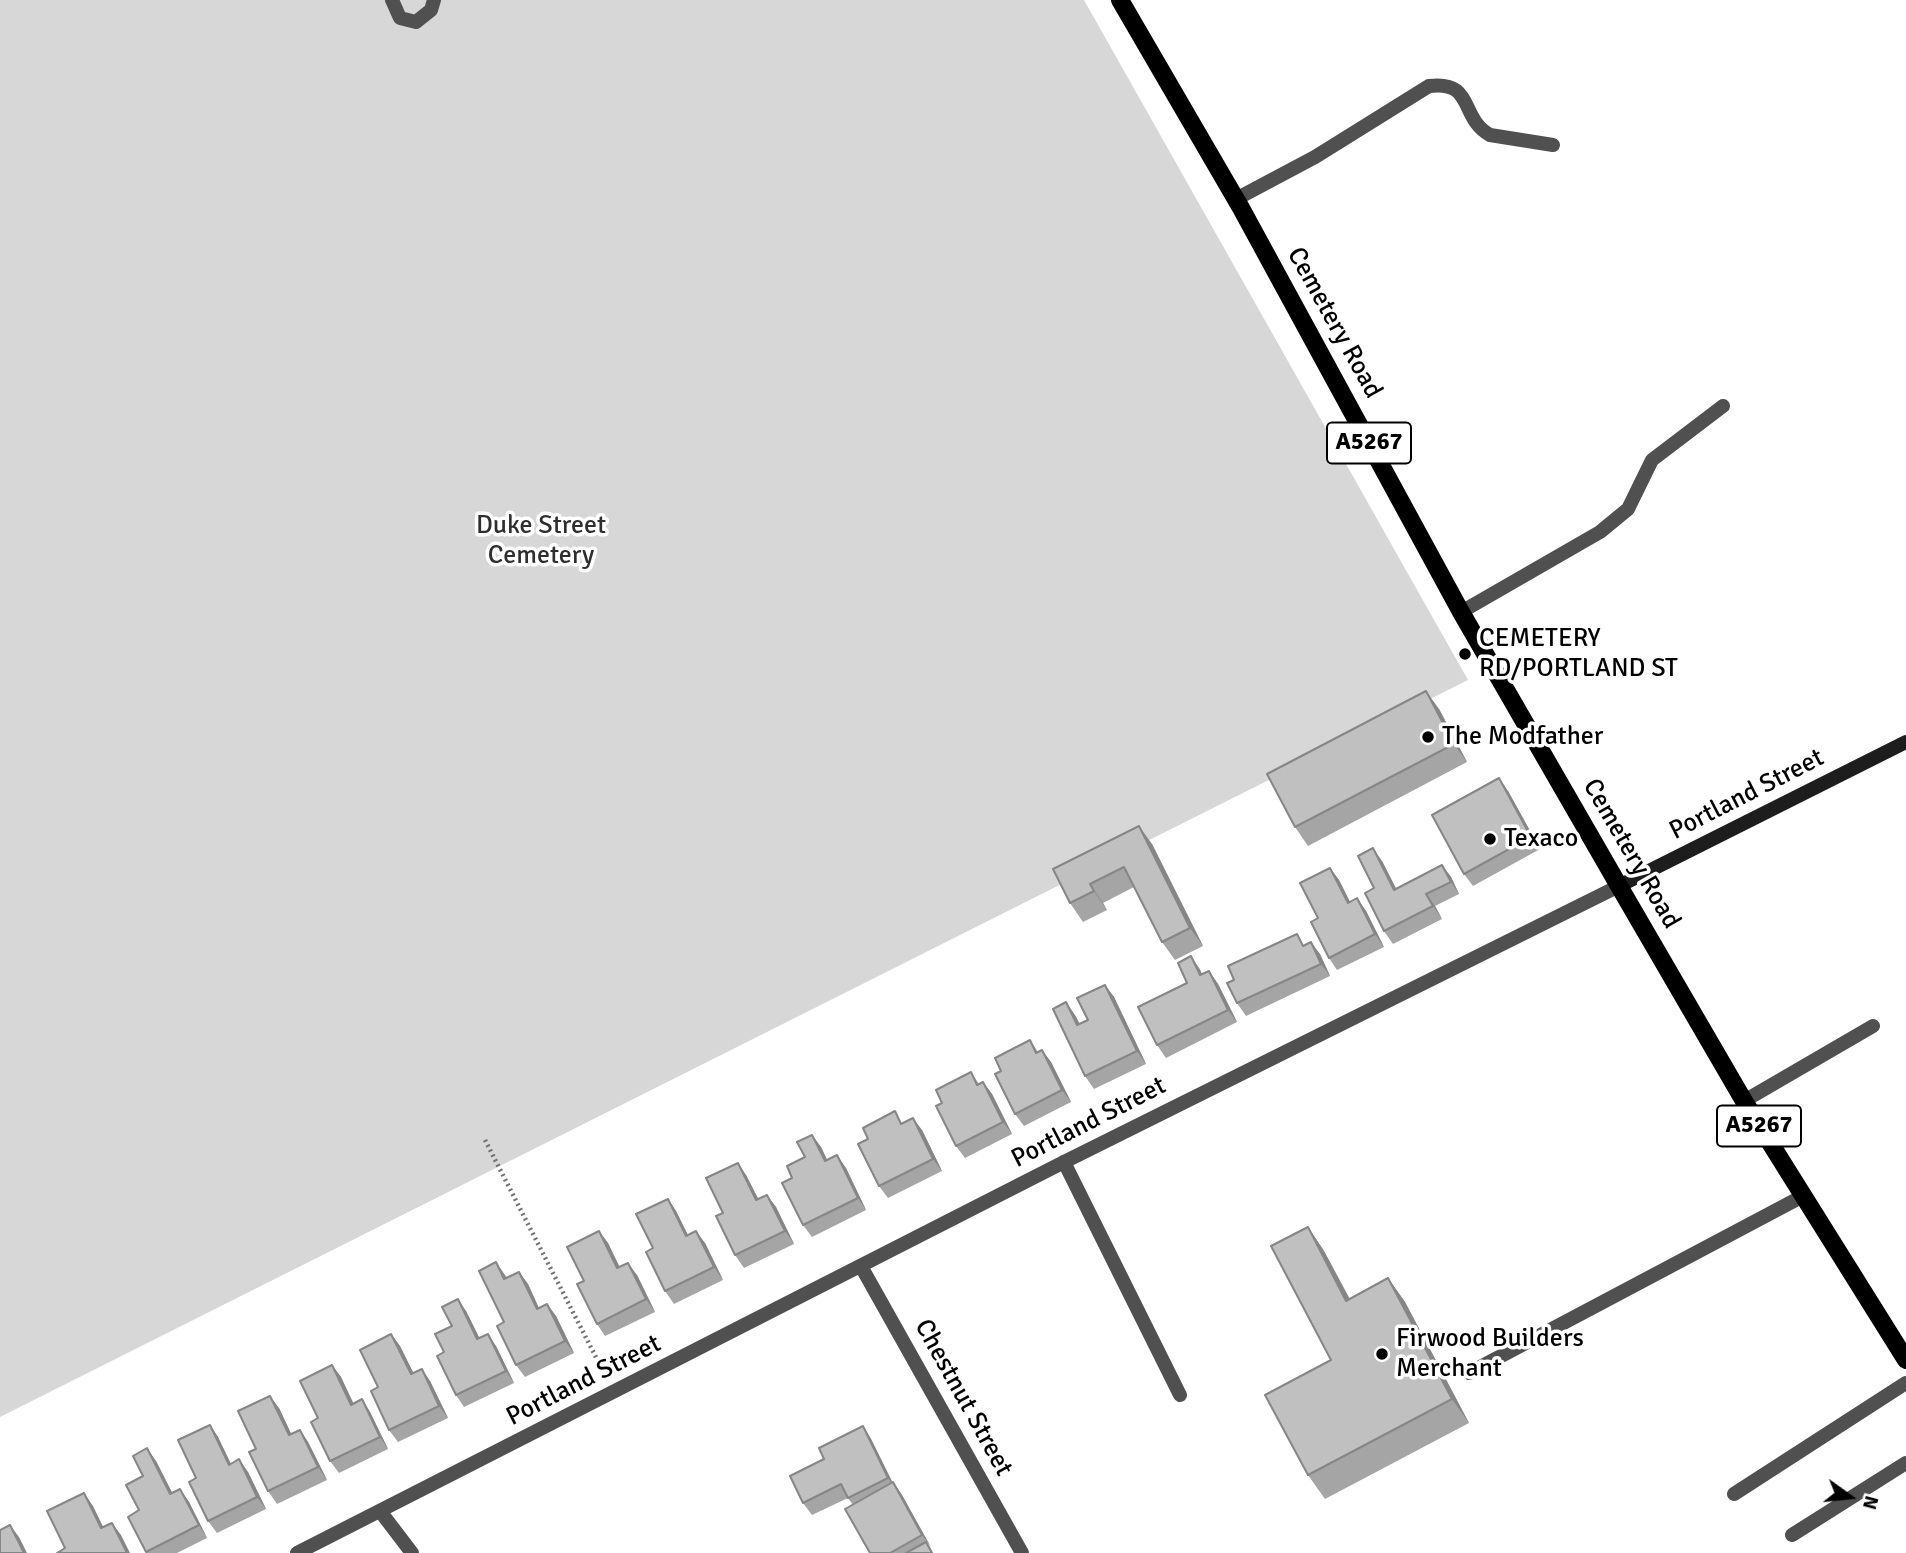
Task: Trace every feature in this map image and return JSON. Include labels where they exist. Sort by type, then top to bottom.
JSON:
[{"type":"main road","name":"Cemetery Road","points":[[1119,0],[1236,199],[1461,612],[1619,886],[1744,1101],[1906,1360]]},
{"type":"street","points":[[392,0],[400,18],[416,22],[431,10],[434,0]]},
{"type":"street","points":[[1236,199],[1315,157],[1429,86],[1446,84],[1455,87],[1482,131],[1490,135],[1553,145]]},
{"type":"street","points":[[1461,612],[1600,532],[1628,509],[1652,460],[1723,406]]},
{"type":"street","name":"Portland Street","points":[[297,1553],[862,1268],[1064,1162],[1906,742]]},
{"type":"street","points":[[1744,1101],[1873,1026]]},
{"type":"street","points":[[1064,1162],[1180,1395]]},
{"type":"street","points":[[1469,1373],[1803,1196]]},
{"type":"street","name":"Chestnut Street","points":[[862,1268],[1022,1553]]},
{"type":"street","points":[[1734,1494],[1906,1383]]},
{"type":"street","points":[[1792,1535],[1906,1463]]},
{"type":"street","points":[[380,1511],[412,1553]]},
{"type":"path","points":[[485,1140],[614,1393]]},
{"type":"green space","name":"Duke Street Cemetery","points":[[0,0],[1084,0],[1468,680],[0,1417]]},
{"type":"building","points":[[1426,691],[1454,744],[1295,827],[1267,774]]},
{"type":"building","name":"Texaco","points":[[1499,778],[1531,837],[1464,874],[1432,815]]},
{"type":"building","points":[[1139,826],[1190,928],[1162,942],[1124,867],[1090,884],[1094,891],[1070,903],[1053,869]]},
{"type":"building","points":[[1373,848],[1394,890],[1442,865],[1451,882],[1426,894],[1433,906],[1384,931],[1365,893],[1374,888],[1358,856]]},
{"type":"building","points":[[1330,868],[1348,903],[1357,898],[1375,934],[1329,958],[1311,922],[1318,918],[1300,883]]},
{"type":"building","points":[[1297,934],[1303,946],[1311,942],[1321,964],[1237,1003],[1227,983],[1234,980],[1228,966]]},
{"type":"building","points":[[1191,956],[1200,975],[1209,971],[1228,1010],[1157,1045],[1138,1007],[1187,983],[1178,963]]},
{"type":"building","points":[[1105,985],[1137,1051],[1085,1076],[1053,1009],[1066,1002],[1077,1025],[1088,1020],[1077,998]]},
{"type":"building","points":[[1030,1040],[1036,1053],[1042,1050],[1062,1090],[1015,1114],[995,1074],[1001,1071],[995,1058]]},
{"type":"building","points":[[971,1072],[977,1085],[983,1082],[1003,1122],[956,1146],[936,1106],[942,1103],[936,1090]]},
{"type":"building","points":[[895,1111],[901,1124],[913,1118],[933,1159],[879,1186],[858,1144],[868,1139],[863,1128]]},
{"type":"building","points":[[812,1135],[825,1161],[837,1155],[858,1198],[803,1225],[782,1183],[792,1178],[787,1166],[805,1157],[797,1142]]},
{"type":"building","points":[[738,1163],[756,1200],[767,1195],[785,1231],[735,1255],[716,1216],[723,1213],[706,1178]]},
{"type":"building","points":[[668,1199],[686,1236],[696,1231],[714,1267],[665,1291],[646,1252],[653,1248],[636,1214]]},
{"type":"building","name":"Firwood Builders Merchant","points":[[1308,1227],[1346,1301],[1388,1278],[1452,1399],[1308,1475],[1265,1395],[1331,1360],[1271,1246]]},
{"type":"building","points":[[599,1231],[617,1268],[628,1263],[646,1299],[597,1324],[577,1284],[584,1281],[567,1247]]},
{"type":"building","points":[[496,1262],[504,1279],[519,1272],[537,1309],[547,1304],[565,1341],[516,1365],[497,1326],[504,1322],[479,1271]]},
{"type":"building","points":[[458,1299],[477,1339],[488,1334],[506,1371],[456,1395],[437,1356],[444,1352],[435,1334],[452,1326],[442,1307]]},
{"type":"building","points":[[391,1334],[411,1374],[422,1369],[439,1406],[389,1430],[371,1391],[378,1387],[360,1350]]},
{"type":"building","points":[[332,1365],[351,1405],[362,1399],[380,1437],[330,1461],[311,1422],[318,1418],[300,1381]]},
{"type":"building","points":[[270,1396],[289,1435],[300,1430],[318,1467],[268,1491],[249,1452],[256,1449],[238,1411]]},
{"type":"building","points":[[210,1425],[229,1465],[239,1459],[257,1497],[208,1521],[189,1482],[196,1478],[178,1440]]},
{"type":"building","points":[[863,1426],[888,1478],[848,1498],[841,1484],[803,1503],[790,1476],[824,1459],[819,1448]]},
{"type":"building","points":[[147,1448],[170,1494],[180,1489],[199,1525],[146,1552],[128,1517],[139,1510],[126,1485],[143,1476],[133,1456]]},
{"type":"building","points":[[893,1482],[922,1535],[890,1553],[870,1553],[845,1509]]},
{"type":"building","points":[[84,1493],[101,1528],[112,1523],[127,1553],[57,1553],[65,1548],[47,1511]]},
{"type":"building","points":[[10,1525],[24,1553],[0,1553],[0,1530]]},
{"type":"building","points":[[926,1542],[932,1553],[906,1553]]},
{"type":"place","name":"CEMETERY RD/PORTLAND ST","points":[[1465,654]]},
{"type":"place","name":"The Modfather","points":[[1428,737]]},
{"type":"place","name":"Texaco","points":[[1490,839]]},
{"type":"place","name":"Firwood Builders Merchant","points":[[1382,1354]]}]
